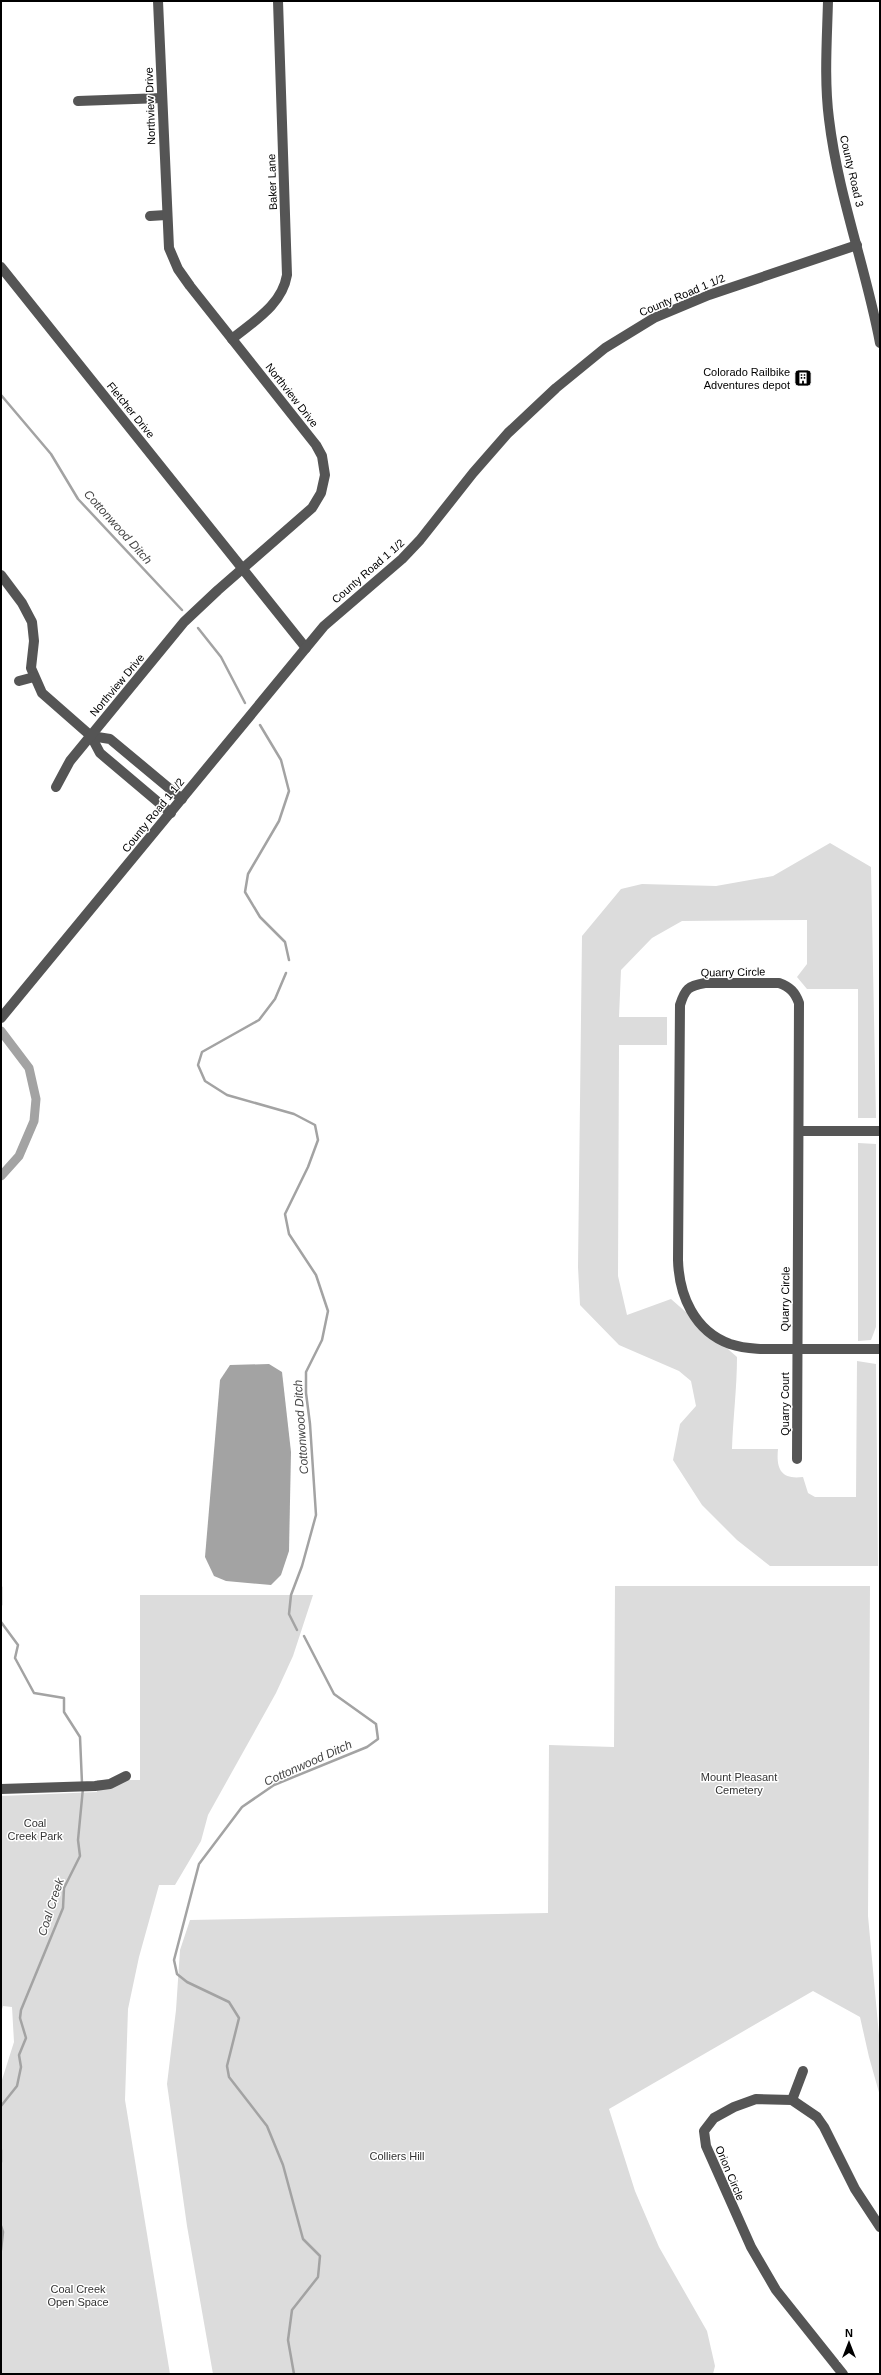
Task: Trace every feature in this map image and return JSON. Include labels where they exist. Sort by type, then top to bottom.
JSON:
[{"type":"street","name":"Northview Drive","points":[[56,788],[70,761],[184,622],[312,508],[322,493],[325,474],[322,456],[316,445],[178,270],[169,248],[166,215],[158,1]]},
{"type":"street","name":"Baker Lane","points":[[232,339],[273,305],[284,288],[287,274],[278,1]]},
{"type":"street","name":"County Road 3","points":[[828,1],[827,85],[829,118],[838,170],[858,245],[880,343]]},
{"type":"street","points":[[78,100],[162,98]]},
{"type":"street","points":[[150,216],[166,215]]},
{"type":"street","name":"County Road 1 1/2","points":[[1,1018],[306,648],[339,612],[402,559],[420,540],[473,473],[508,433],[556,388],[605,348],[643,323],[702,298],[858,245]]},
{"type":"street","name":"Fletcher Drive","points":[[1,267],[306,648]]},
{"type":"street","points":[[1,575],[22,602],[32,622],[34,641],[31,661],[34,677],[44,696],[90,736],[100,753],[171,812]]},
{"type":"street","points":[[19,681],[34,677]]},
{"type":"street","points":[[90,736],[110,739],[182,799]]},
{"type":"street","name":"Quarry Circle","points":[[797,1349],[799,1003],[795,994],[788,986],[779,983],[705,983],[693,985],[684,992],[680,1005],[678,1260],[681,1289],[686,1303],[704,1327],[730,1344],[756,1348],[797,1349],[880,1348]]},
{"type":"street","points":[[799,1131],[880,1131]]},
{"type":"street","name":"Quarry Court","points":[[797,1349],[797,1459]]},
{"type":"street","points":[[1,1789],[57,1786],[95,1786],[110,1784],[126,1776]]},
{"type":"street","points":[[803,2071],[792,2100],[817,2117],[824,2127],[855,2189],[877,2216],[880,2227]]},
{"type":"street","name":"Orion Circle","points":[[792,2100],[756,2099],[734,2107],[714,2118],[704,2131],[706,2146],[751,2247],[776,2290],[843,2374]]},
{"type":"green space","points":[[830,843],[871,867],[876,1118],[858,1118],[858,989],[807,989],[797,977],[807,964],[807,920],[682,921],[652,938],[621,970],[619,1017],[667,1017],[667,1045],[619,1045],[618,1276],[627,1315],[671,1299],[737,1357],[732,1449],[778,1449],[778,1462],[782,1472],[790,1477],[803,1477],[808,1493],[815,1497],[856,1497],[857,1361],[876,1364],[878,1566],[770,1566],[737,1540],[702,1505],[673,1460],[680,1424],[696,1406],[691,1381],[679,1371],[619,1345],[580,1305],[578,1267],[582,936],[621,889],[642,884],[716,886],[773,876]]},
{"type":"green space","points":[[858,1143],[876,1144],[876,1327],[871,1340],[858,1341]]},
{"type":"green space","name":"Colliers Hill","points":[[615,1586],[870,1586],[868,1916],[880,2046],[880,2096],[860,2017],[813,1991],[609,2109],[635,2191],[659,2247],[707,2331],[715,2366],[713,2374],[213,2374],[187,2226],[167,2084],[176,2010],[180,1950],[190,1920],[548,1913],[549,1745],[614,1747]]},
{"type":"green space","name":"Coal Creek Open Space","points":[[140,1595],[313,1595],[293,1656],[276,1693],[208,1815],[201,1841],[175,1885],[159,1885],[139,1957],[128,2009],[125,2100],[170,2374],[1,2374],[1,2083],[14,2042],[12,2007],[3,2006],[1,2012],[1,1796],[97,1792],[97,1780],[140,1780]]},
{"type":"shaded area","points":[[269,1364],[282,1372],[291,1452],[289,1551],[281,1575],[271,1585],[226,1581],[214,1576],[205,1557],[220,1380],[230,1365]]},
{"type":"waterway","name":"Cottonwood Ditch","points":[[1,395],[51,454],[78,499],[182,610]]},
{"type":"waterway","name":"Cottonwood Ditch","points":[[198,628],[221,657],[245,703]]},
{"type":"waterway","name":"Cottonwood Ditch","points":[[260,725],[281,760],[289,791],[279,821],[248,874],[245,892],[260,917],[285,942],[289,960]]},
{"type":"waterway","name":"Cottonwood Ditch","points":[[286,973],[275,999],[259,1020],[202,1052],[198,1065],[205,1081],[227,1095],[294,1114],[315,1125],[318,1140],[308,1167],[285,1214],[289,1234],[316,1275],[328,1311],[322,1340],[306,1372],[306,1393],[310,1424],[316,1515],[302,1566],[291,1595],[289,1614],[297,1630]]},
{"type":"waterway","points":[[1,1031],[29,1068],[36,1099],[34,1121],[19,1156],[1,1176]]},
{"type":"waterway","name":"Coal Creek","points":[[1,1587],[1,1605]]},
{"type":"waterway","name":"Coal Creek","points":[[1,1622],[18,1645],[15,1658],[34,1693],[64,1698],[64,1712],[80,1737],[82,1783]]},
{"type":"waterway","name":"Cottonwood Ditch","points":[[294,2374],[288,2340],[292,2310],[318,2277],[320,2256],[303,2239],[283,2165],[267,2126],[229,2077],[227,2066],[239,2018],[229,2002],[187,1982],[177,1974],[174,1960],[199,1864],[242,1807],[274,1785],[367,1747],[378,1739],[376,1724],[334,1694],[304,1636]]},
{"type":"waterway","name":"Coal Creek","points":[[1,2106],[17,2086],[21,2067],[19,2055],[26,2038],[20,2018],[21,2010],[63,1908],[64,1888],[80,1856],[78,1840],[83,1788]]},
{"type":"waterway","name":"Coal Creek","points":[[1,2150],[1,2162]]},
{"type":"waterway","name":"Coal Creek","points":[[1,2226],[3,2232],[1,2250]]},
{"type":"place","name":"Colorado Railbike Adventures depot","points":[[803,378]]},
{"type":"park label","name":"Mount Pleasant Cemetery","points":[[739,1783]]},
{"type":"park label","name":"Coal Creek Park","points":[[35,1829]]}]
